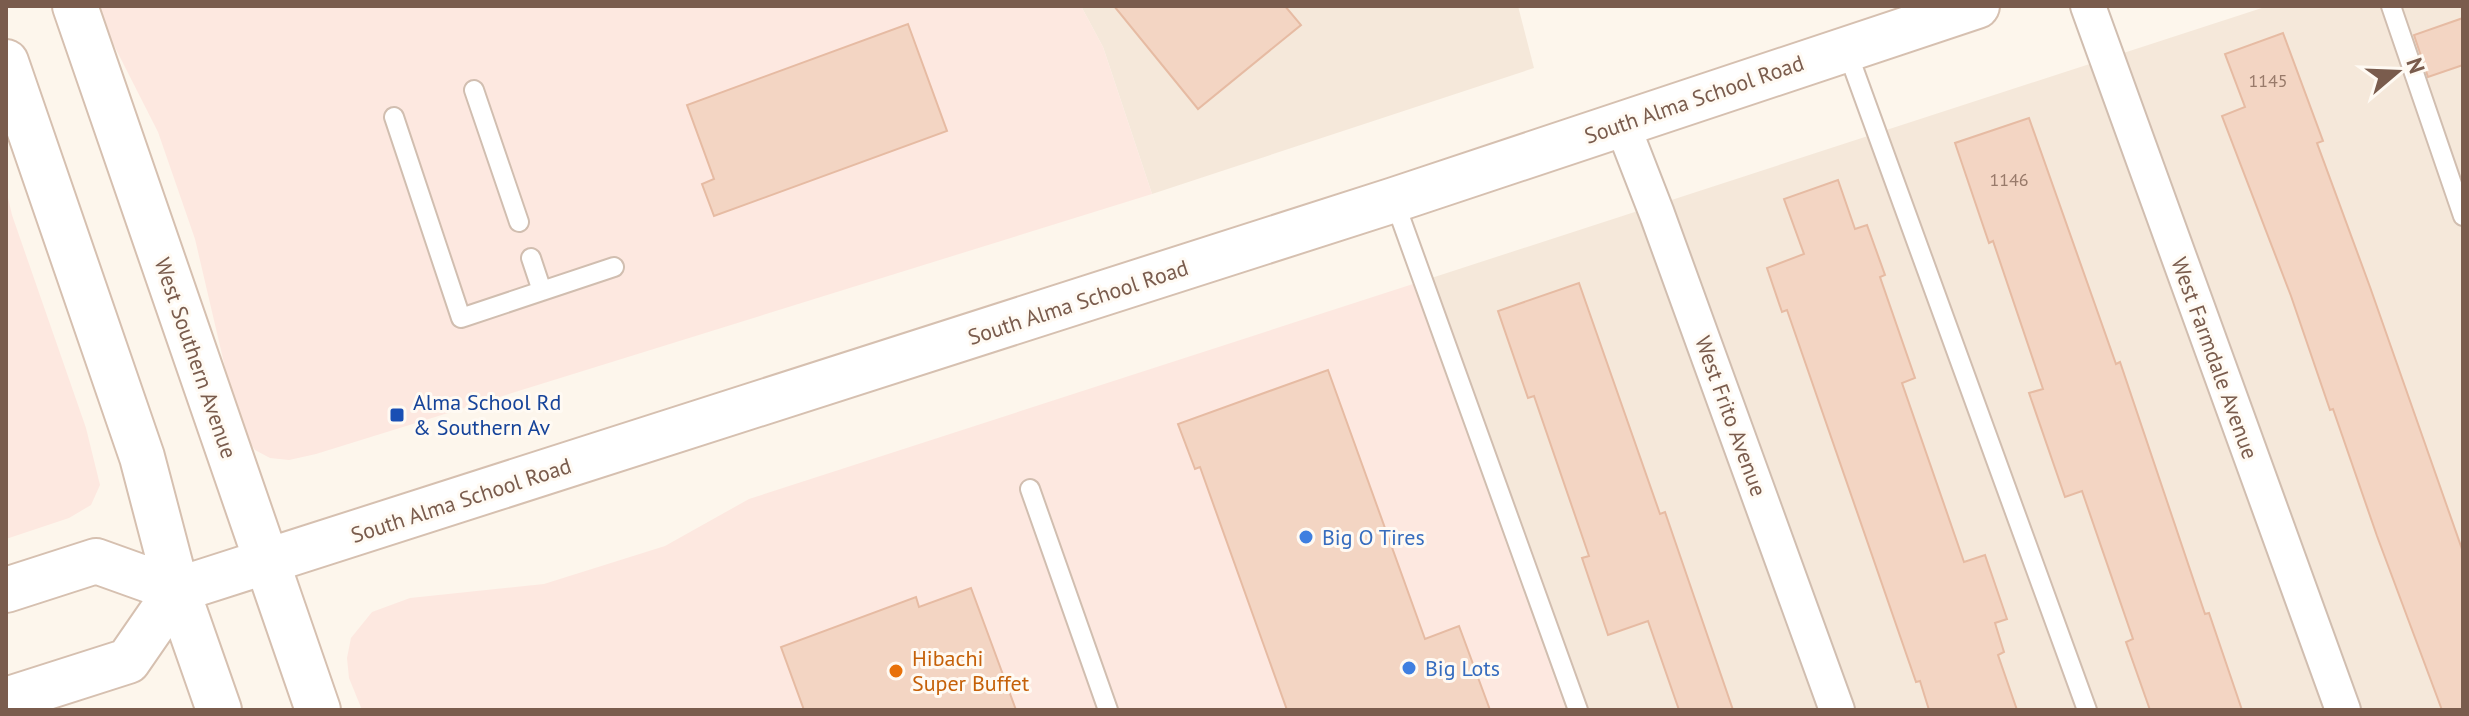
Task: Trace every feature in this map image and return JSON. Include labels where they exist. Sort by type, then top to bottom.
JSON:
[{"type":"main road","name":"West Southern Avenue","points":[[75,6],[318,710]]},
{"type":"main road","name":"South Alma School Road","points":[[177,590],[1394,200],[1977,6]]},
{"type":"main road","points":[[6,62],[142,457],[177,590],[219,710]]},
{"type":"main road","points":[[6,590],[96,561],[177,590]]},
{"type":"main road","points":[[6,700],[128,661],[177,590]]},
{"type":"street","name":"West Farmdale Avenue","points":[[2088,6],[2343,710]]},
{"type":"street","name":"West Frito Avenue","points":[[1622,124],[1837,710]]},
{"type":"lane","points":[[2391,6],[2463,216]]},
{"type":"lane","points":[[1846,48],[2087,710]]},
{"type":"lane","points":[[474,90],[519,222]]},
{"type":"lane","points":[[394,117],[461,318],[614,267]]},
{"type":"lane","points":[[1394,200],[1578,710]]},
{"type":"lane","points":[[531,258],[542,291]]},
{"type":"lane","points":[[1030,489],[1108,710]]},
{"type":"shaded area","points":[[94,6],[1081,6],[1103,47],[1152,194],[316,454],[289,460],[270,458],[255,450],[249,442],[231,393],[195,239],[158,132]]},
{"type":"shaded area","points":[[1081,6],[1518,6],[1534,68],[1152,194],[1103,47]]},
{"type":"shaded area","points":[[2268,6],[2463,6],[2463,710],[1566,710],[1413,284]]},
{"type":"shaded area","points":[[6,189],[12,215],[86,428],[100,485],[91,505],[69,518],[6,539]]},
{"type":"shaded area","points":[[1413,284],[1566,710],[362,710],[349,678],[347,658],[351,638],[372,612],[410,598],[544,584],[665,546],[749,499]]},
{"type":"building","points":[[1114,6],[1285,6],[1301,25],[1198,109]]},
{"type":"building","points":[[2463,18],[2463,65],[2428,77],[2414,35]]},
{"type":"building","points":[[908,24],[947,131],[714,216],[702,184],[714,179],[687,105]]},
{"type":"building","points":[[2283,33],[2323,141],[2317,143],[2463,552],[2463,710],[2442,710],[2222,116],[2245,107],[2225,54]]},
{"type":"building","points":[[2029,118],[2116,364],[2120,362],[2205,614],[2209,613],[2242,710],[2150,710],[2126,642],[2133,639],[2082,491],[2065,497],[2029,393],[2043,389],[1993,241],[1989,243],[1955,143]]},
{"type":"building","points":[[1838,180],[1855,229],[1867,225],[1885,275],[1880,277],[1915,378],[1902,383],[1964,562],[1985,555],[2007,619],[1995,623],[2004,652],[1998,655],[2017,710],[1929,710],[1920,681],[1916,682],[1787,310],[1782,312],[1767,268],[1804,254],[1784,199]]},
{"type":"building","points":[[1579,283],[1660,514],[1665,512],[1733,710],[1679,710],[1648,621],[1608,635],[1582,558],[1589,556],[1534,396],[1528,398],[1498,311]]},
{"type":"building","name":"Big O Tires","points":[[1328,370],[1425,639],[1459,626],[1490,710],[1287,710],[1200,467],[1195,469],[1178,424]]},
{"type":"building","name":"Hibachi Super Buffet","points":[[971,588],[1016,710],[804,710],[781,647],[916,597],[919,607]]},
{"type":"place","name":"Alma School Rd & Southern Av","points":[[397,415]]},
{"type":"place","name":"Big O Tires","points":[[1306,537]]},
{"type":"place","name":"Big Lots","points":[[1409,668]]},
{"type":"place","name":"Hibachi Super Buffet","points":[[896,671]]}]
